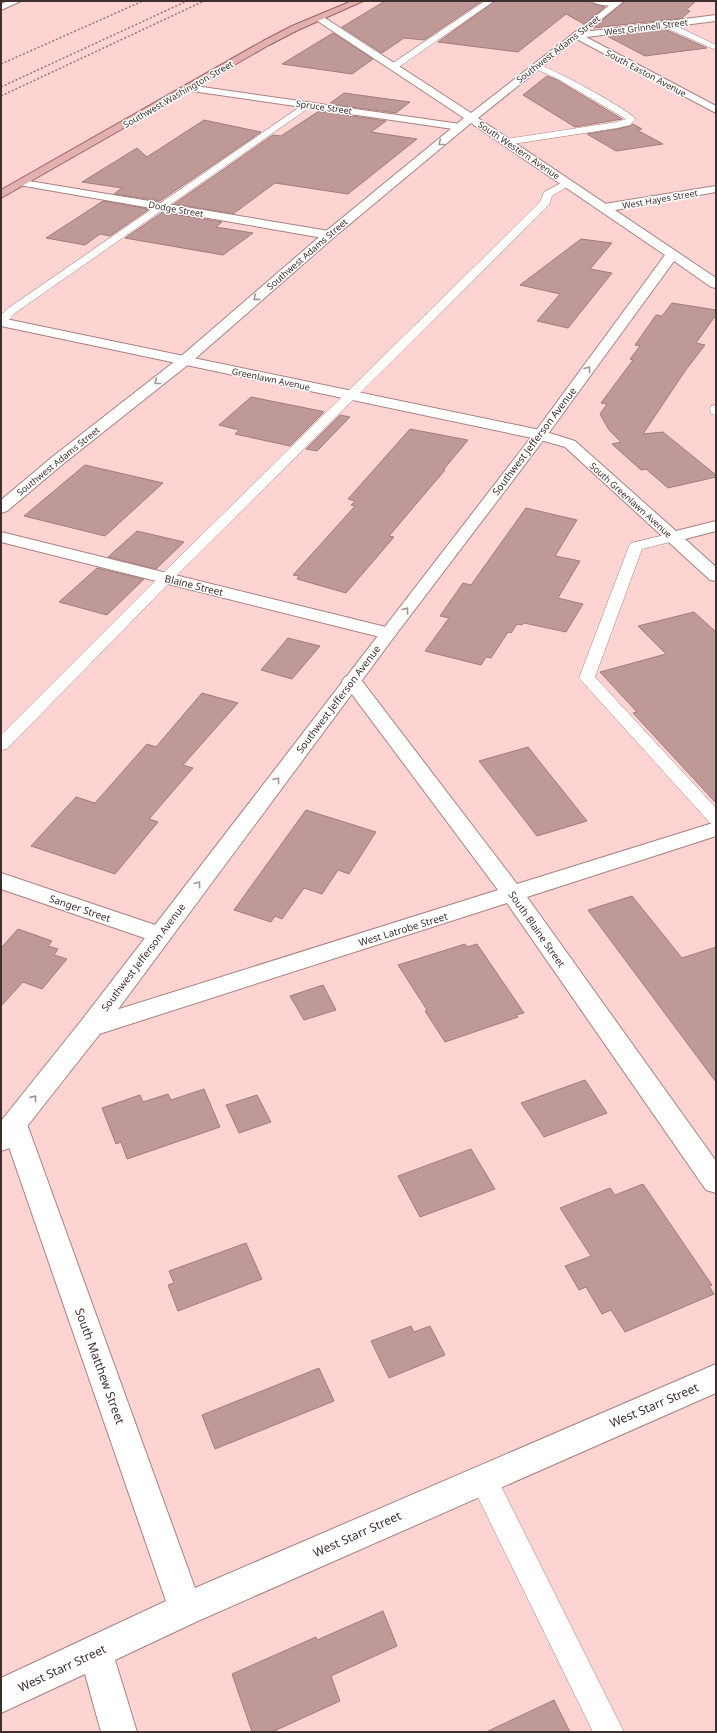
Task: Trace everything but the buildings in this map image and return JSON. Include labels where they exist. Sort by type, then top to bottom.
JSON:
[{"type":"main road","name":"Southwest Washington Street","points":[[1,195],[266,43],[295,28],[359,1]]},
{"type":"street","points":[[1,6],[17,1]]},
{"type":"street","points":[[596,1],[617,2]]},
{"type":"street","name":"Southwest Adams Street","points":[[1,508],[57,461],[184,361],[329,235],[460,127],[617,2]]},
{"type":"street","name":"South Western Avenue","points":[[319,18],[507,142],[716,284]]},
{"type":"street","name":"West Grinnell Street","points":[[576,36],[716,18]]},
{"type":"street","name":"South Easton Avenue","points":[[576,36],[716,110]]},
{"type":"street","name":"Spruce Street","points":[[188,88],[460,127]]},
{"type":"street","points":[[478,98],[502,94]]},
{"type":"street","points":[[443,100],[462,99]]},
{"type":"street","name":"Dodge Street","points":[[23,183],[329,235]]},
{"type":"street","name":"West Hayes Street","points":[[604,208],[716,189]]},
{"type":"street","name":"Southwest Jefferson Avenue","points":[[7,1132],[90,1028],[388,633],[540,435],[672,255]]},
{"type":"street","name":"Greenlawn Avenue","points":[[1,322],[540,435]]},
{"type":"street","name":"South Greenlawn Avenue","points":[[540,435],[570,444],[716,576]]},
{"type":"street","points":[[673,537],[716,526]]},
{"type":"street","name":"Blaine Street","points":[[1,537],[388,633]]},
{"type":"street","name":"South Blaine Street","points":[[352,681],[513,895],[716,1182]]},
{"type":"street","name":"West Latrobe Street","points":[[90,1028],[513,895],[716,829]]},
{"type":"street","name":"Sanger Street","points":[[1,881],[159,935]]},
{"type":"street","name":"South Matthew Street","points":[[7,1132],[186,1609]]},
{"type":"street","name":"West Starr Street","points":[[1,1696],[186,1609],[716,1378]]},
{"type":"street","points":[[96,1652],[119,1732]]},
{"type":"lane","points":[[393,67],[490,1]]},
{"type":"lane","points":[[667,25],[716,48]]},
{"type":"lane","points":[[507,142],[617,125],[627,123],[632,119],[561,77],[537,66]]},
{"type":"lane","points":[[1,322],[11,311],[307,105]]},
{"type":"lane","points":[[1,745],[166,578],[545,203],[548,194],[567,183]]},
{"type":"lane","points":[[673,537],[636,546],[586,678],[716,819]]},
{"type":"lane","points":[[483,1479],[609,1732]]},
{"type":"railway","points":[[1,64],[143,1]]},
{"type":"railway","points":[[1,87],[187,1]]},
{"type":"railway","points":[[1,96],[204,1]]}]
